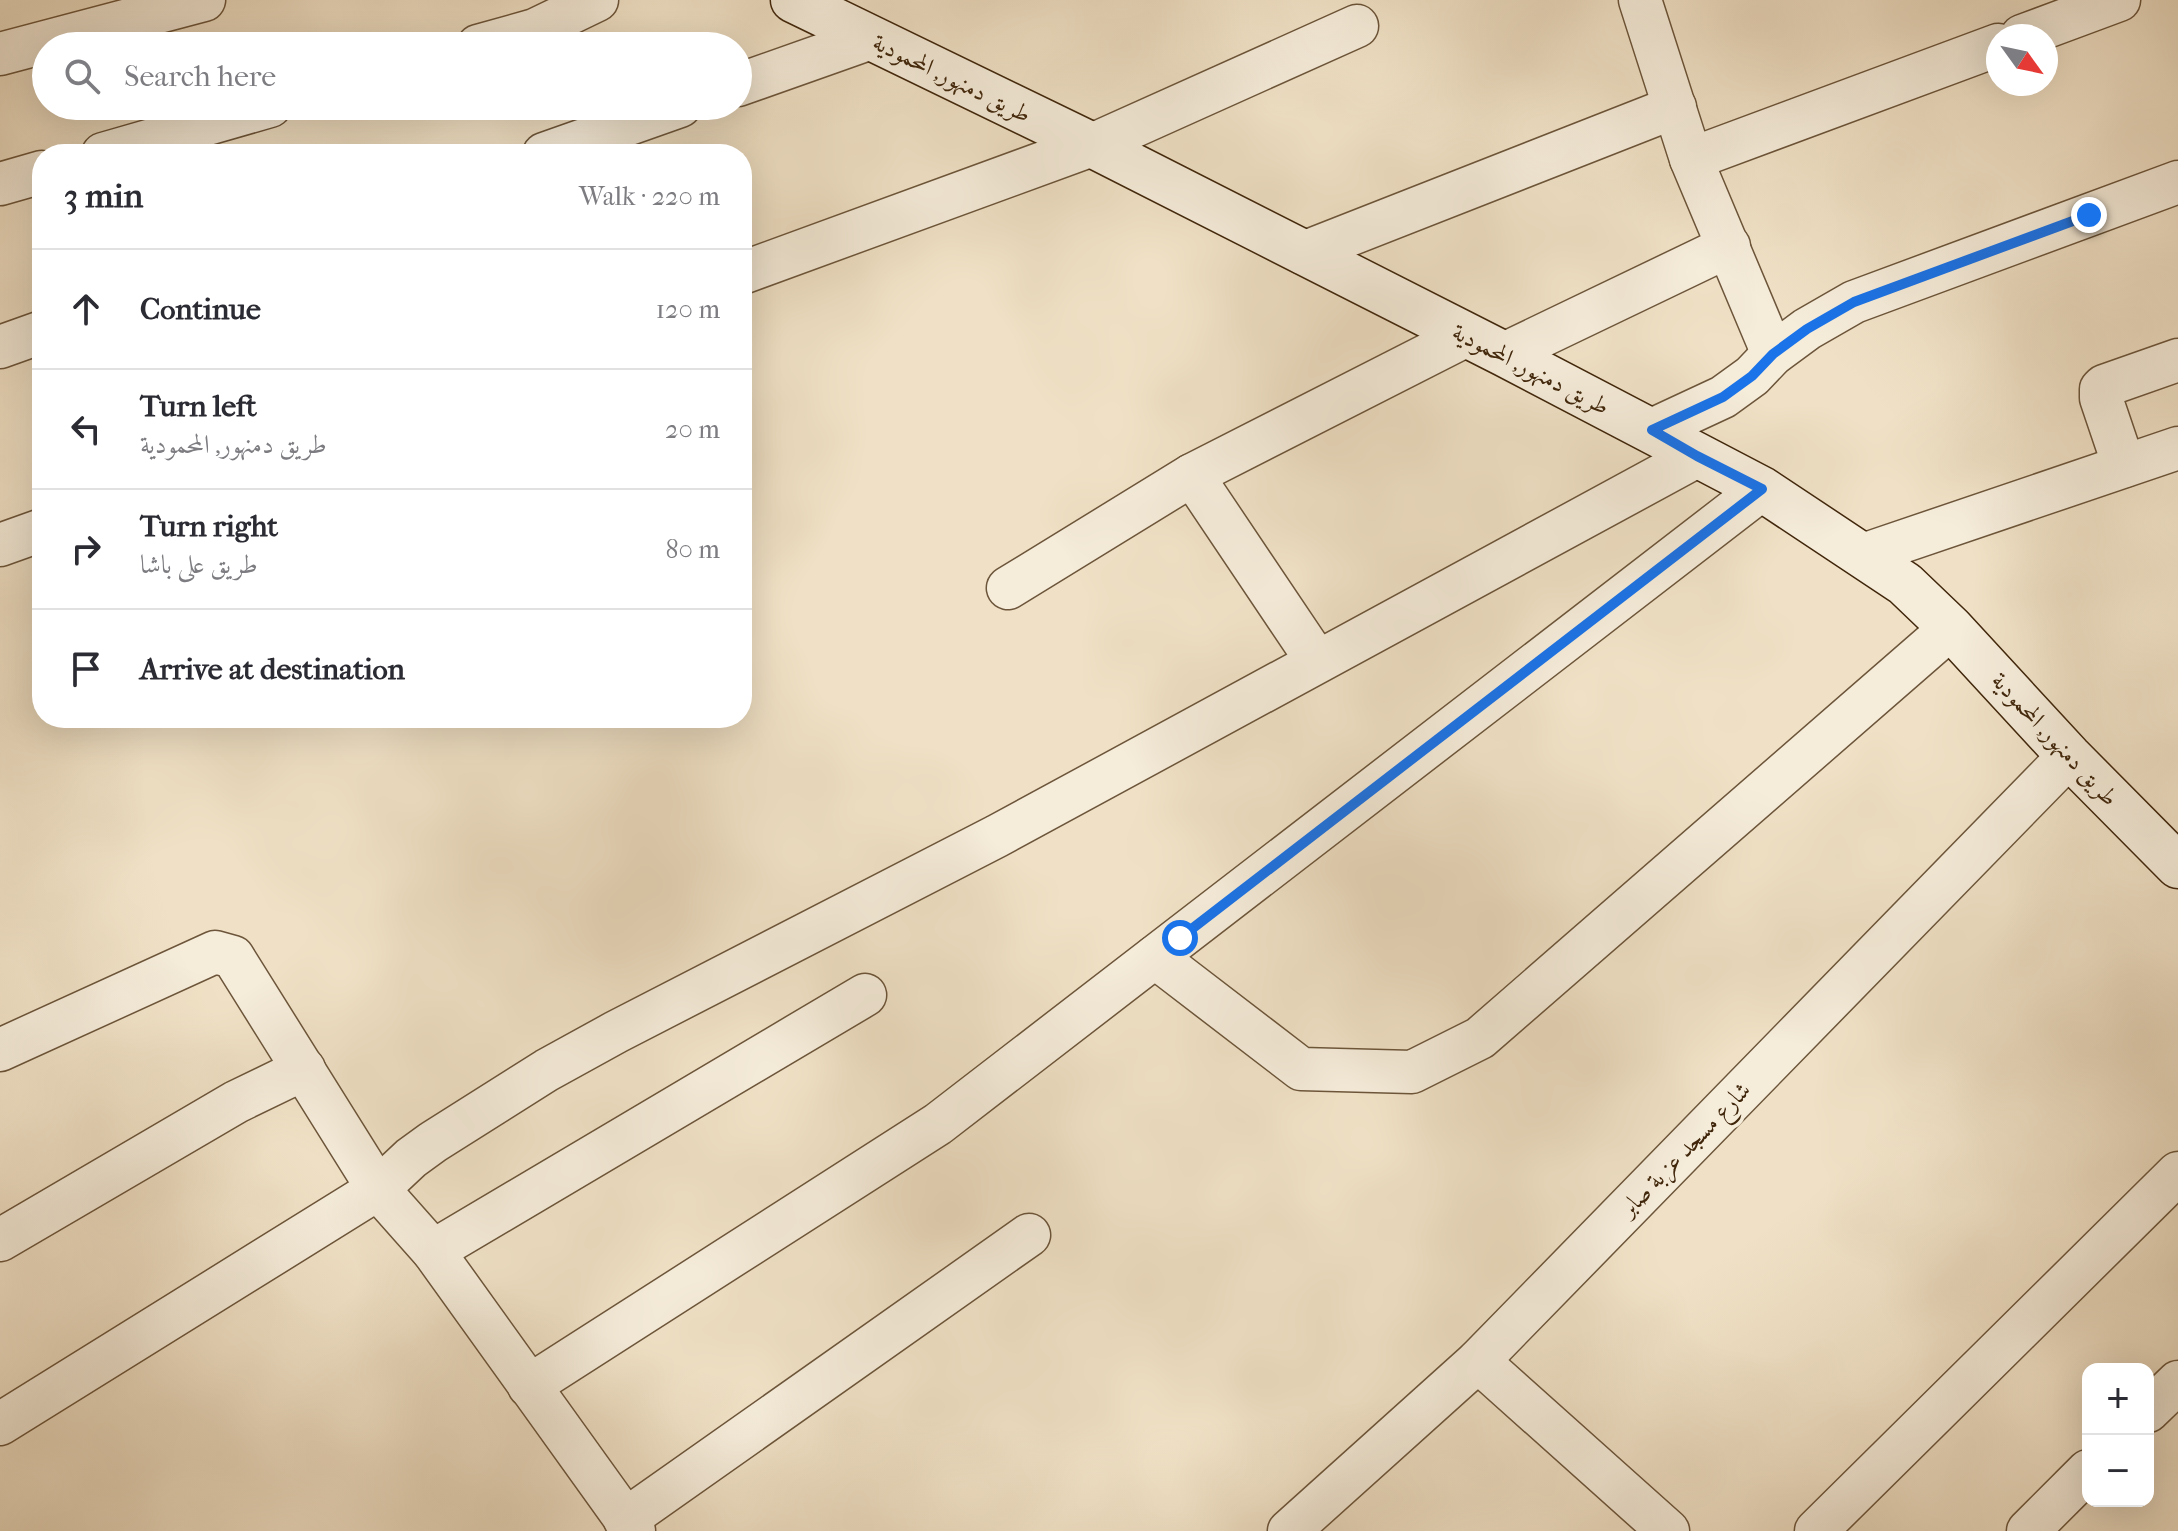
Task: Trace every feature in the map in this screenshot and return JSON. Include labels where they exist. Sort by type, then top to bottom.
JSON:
[{"type":"main road","name":"طريق دمنهور, المحمودية","points":[[793,0],[1092,145],[1762,489],[1905,584],[1951,628],[2069,756],[2178,866]]},
{"type":"street","points":[[83,32],[204,0]]},
{"type":"street","points":[[528,32],[597,0]]},
{"type":"street","points":[[1640,0],[1691,159],[1773,354]]},
{"type":"street","points":[[2054,24],[2119,0]]},
{"type":"street","points":[[752,269],[1092,145],[1357,26]]},
{"type":"street","points":[[752,80],[871,38]]},
{"type":"street","points":[[0,54],[32,46]]},
{"type":"street","points":[[1691,159],[1986,49]]},
{"type":"street","points":[[1303,253],[1675,107]]},
{"type":"street","points":[[138,144],[221,120]]},
{"type":"street","points":[[572,144],[640,120]]},
{"type":"street","points":[[0,184],[32,175]]},
{"type":"street","points":[[1652,430],[1723,397],[1807,329],[1854,302],[2178,183]]},
{"type":"street","points":[[1504,354],[1729,246]]},
{"type":"street","points":[[0,347],[32,336]]},
{"type":"street","points":[[1008,588],[1192,475],[1465,336]]},
{"type":"street","points":[[2124,466],[2101,398],[2101,389],[2178,360]]},
{"type":"street","points":[[1863,555],[2178,448]]},
{"type":"street","points":[[0,1424],[378,1189],[433,1142],[547,1070],[997,836],[1697,456]]},
{"type":"street","points":[[1192,475],[1317,661]]},
{"type":"street","points":[[529,1386],[938,1124],[1762,489]]},
{"type":"street","points":[[0,545],[32,534]]},
{"type":"street","points":[[1155,957],[1301,1069],[1412,1072],[1480,1038],[1951,628]]},
{"type":"street","name":"شارع مسجد عزبة صابر","points":[[1289,1531],[1478,1361],[2069,756]]},
{"type":"street","points":[[0,1050],[215,952],[233,957],[378,1189],[433,1251],[630,1526],[1029,1235]]},
{"type":"street","points":[[433,1251],[865,995]]},
{"type":"street","points":[[0,1240],[236,1102],[304,1069]]},
{"type":"street","points":[[1816,1531],[2178,1173]]},
{"type":"street","points":[[1478,1361],[1668,1531]]},
{"type":"street","points":[[2154,1405],[2178,1382]]},
{"type":"street","points":[[2028,1531],[2082,1477]]},
{"type":"route","points":[[1180,938],[1762,489],[1652,430],[1723,397],[1807,329],[1854,302],[2089,215]]}]
